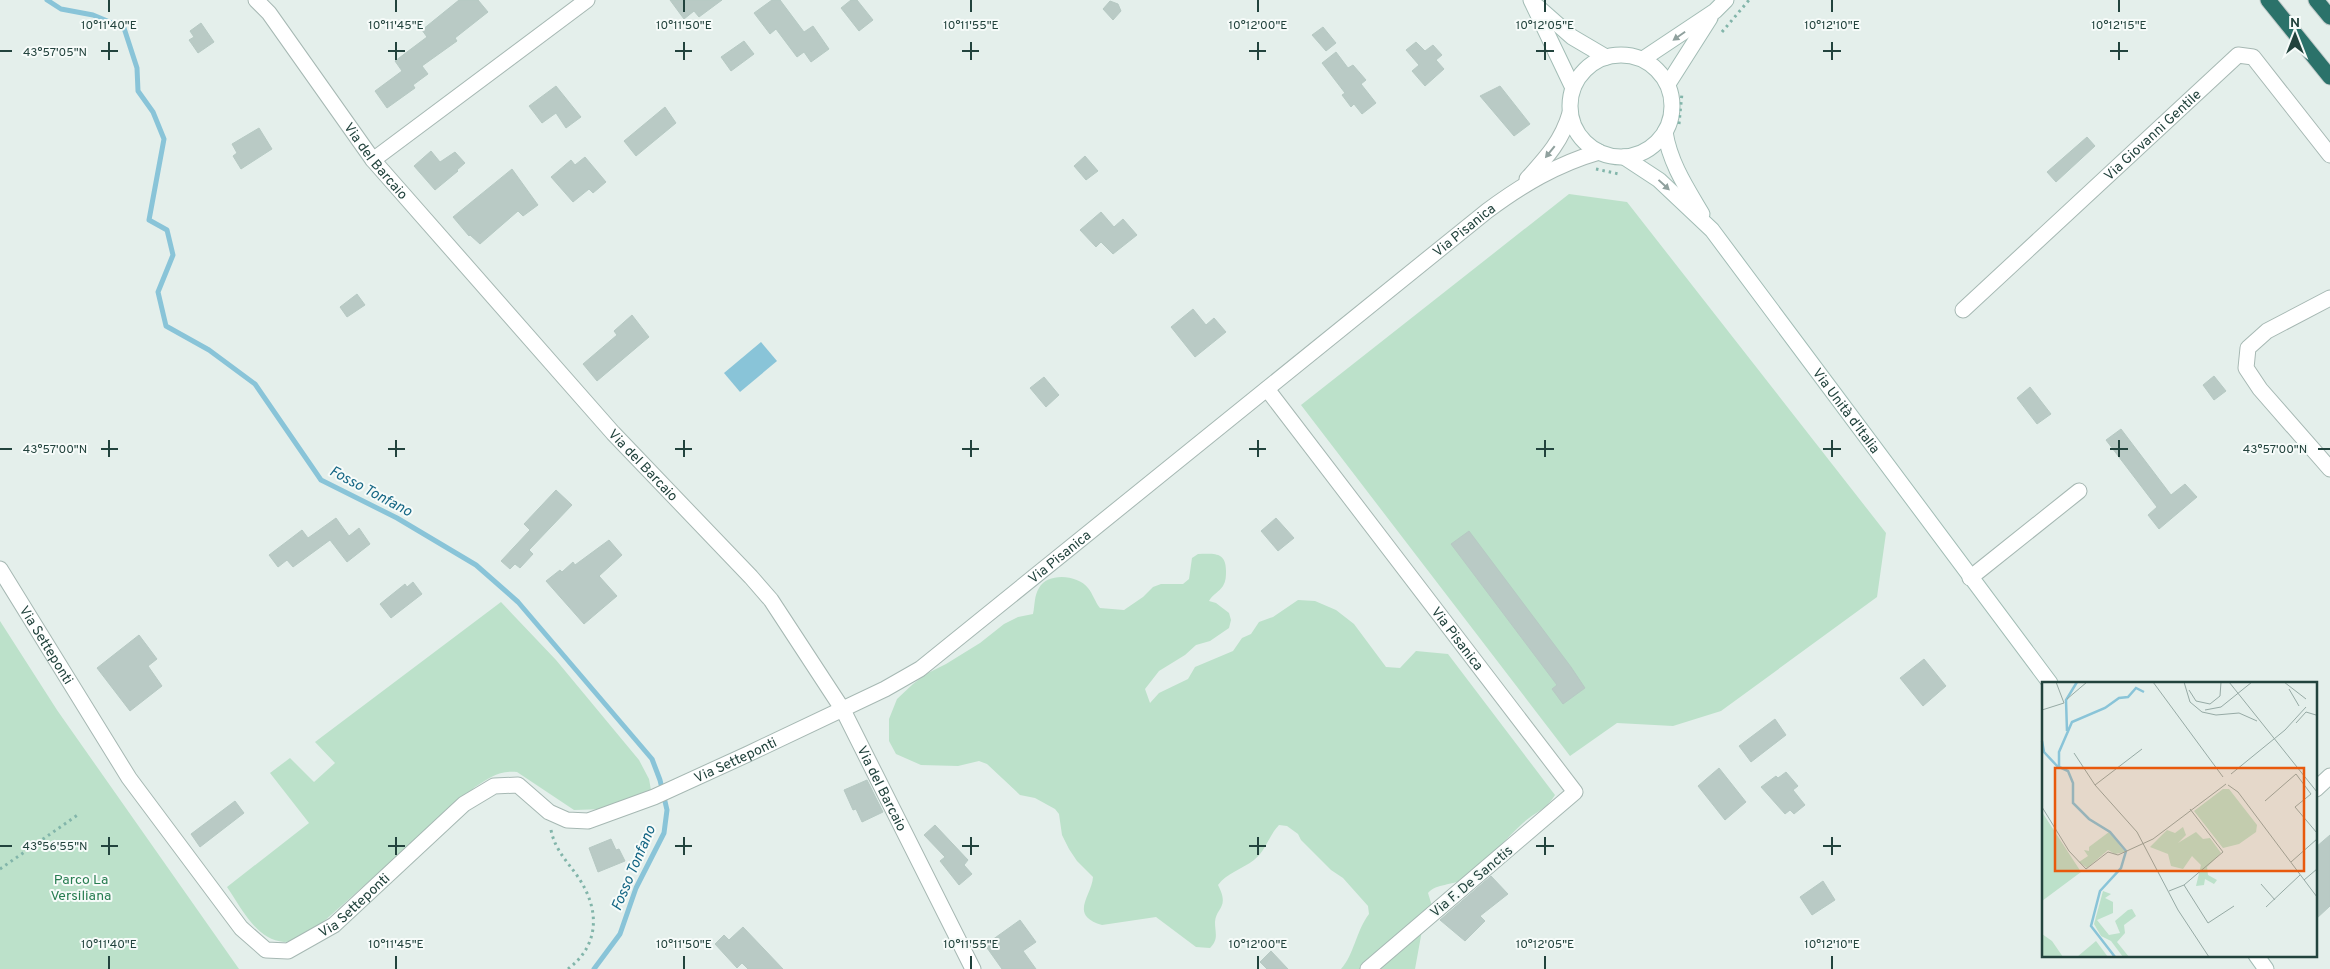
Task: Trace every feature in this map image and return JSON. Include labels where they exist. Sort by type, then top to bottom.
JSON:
[{"type":"highway","points":[[2268,0],[2330,77]]},
{"type":"highway","points":[[2316,0],[2330,17]]},
{"type":"street","name":"Via del Barcaio","points":[[256,0],[269,13],[373,160],[613,433],[751,577],[770,600],[843,710],[973,969]]},
{"type":"street","points":[[373,160],[587,0]]},
{"type":"street","points":[[1531,0],[1572,37],[1606,57]]},
{"type":"street","points":[[1531,0],[1573,88]]},
{"type":"street","points":[[1643,59],[1715,11],[1726,0]]},
{"type":"street","points":[[1668,84],[1715,11]]},
{"type":"street","points":[[1625,55],[1643,59],[1657,69],[1668,84],[1673,108],[1665,132],[1652,147],[1638,154],[1624,157],[1599,152],[1586,143],[1576,129],[1570,114],[1573,88],[1577,80],[1590,65],[1606,57],[1625,55]]},
{"type":"street","name":"Via Giovanni Gentile","points":[[1963,310],[2238,55],[2253,57],[2330,155]]},
{"type":"street","name":"Via Pisanica","points":[[843,710],[920,669],[1521,186],[1553,150],[1565,131],[1570,114]]},
{"type":"street","points":[[1665,132],[1668,148],[1678,173],[1712,230]]},
{"type":"street","name":"Via Pisanica","points":[[1521,186],[1574,159],[1599,152]]},
{"type":"street","name":"Via Unità d'Italia","points":[[1624,157],[1659,180],[1712,230],[2049,682]]},
{"type":"street","points":[[2330,298],[2267,331],[2248,348],[2246,368],[2260,389],[2330,469]]},
{"type":"street","name":"Via Pisanica","points":[[1267,389],[1575,792]]},
{"type":"street","points":[[1970,578],[2079,491]]},
{"type":"street","name":"Via Setteponti","points":[[0,569],[129,778],[241,928],[266,950],[288,952],[334,925],[464,804],[494,786],[518,785],[549,812],[567,820],[588,821],[654,797],[843,710]]},
{"type":"street","points":[[2318,787],[2330,776]]},
{"type":"street","name":"Via F. De Sanctis","points":[[1368,969],[1575,792]]},
{"type":"street","points":[[2257,956],[2266,969]]},
{"type":"path","points":[[549,812],[553,842],[564,860],[578,877],[588,896],[594,920],[592,940],[581,959],[568,969]]},
{"type":"path","points":[[0,869],[79,814]]},
{"type":"green space","points":[[1569,194],[1627,202],[1886,533],[1877,597],[1721,711],[1673,726],[1617,723],[1570,756],[1301,405]]},
{"type":"green space","points":[[1198,554],[1218,555],[1224,560],[1225,582],[1209,601],[1216,603],[1229,613],[1231,620],[1229,628],[1210,641],[1196,645],[1185,655],[1159,671],[1145,689],[1150,703],[1159,693],[1188,679],[1195,667],[1233,651],[1242,638],[1251,634],[1259,622],[1273,617],[1298,600],[1315,601],[1336,610],[1354,624],[1386,667],[1400,668],[1416,651],[1448,654],[1555,795],[1547,805],[1523,823],[1472,873],[1459,881],[1436,888],[1428,893],[1432,906],[1423,925],[1415,969],[1341,969],[1349,957],[1369,914],[1368,906],[1343,878],[1331,870],[1301,840],[1298,834],[1287,826],[1279,825],[1258,856],[1226,877],[1218,885],[1223,903],[1215,922],[1216,939],[1210,948],[1196,947],[1156,917],[1102,925],[1092,921],[1086,916],[1084,904],[1093,877],[1077,861],[1069,849],[1062,835],[1059,814],[1055,809],[1035,798],[1020,795],[987,764],[979,761],[958,766],[921,765],[896,754],[889,741],[889,719],[897,699],[926,674],[980,643],[1004,624],[1018,617],[1033,614],[1036,594],[1043,583],[1049,579],[1063,577],[1077,580],[1088,588],[1100,608],[1124,610],[1143,597],[1153,587],[1161,584],[1183,584],[1189,579],[1192,558]]},
{"type":"green space","points":[[501,602],[556,660],[639,760],[649,779],[651,790],[605,809],[574,810],[517,772],[505,772],[494,775],[475,787],[313,931],[288,942],[274,940],[265,935],[250,921],[227,887],[309,823],[270,773],[290,758],[314,782],[335,763],[315,742]]},
{"type":"green space","name":"Parco La Versiliana","points":[[0,621],[57,710],[239,969],[0,969]]},
{"type":"water","points":[[761,342],[777,361],[740,392],[724,373]]},
{"type":"building","points":[[459,0],[478,0],[488,12],[455,38],[457,41],[422,66],[428,74],[413,85],[415,88],[387,108],[375,91],[402,71],[395,61],[427,37],[422,30]]},
{"type":"building","points":[[670,0],[722,0],[699,17],[694,11],[684,19]]},
{"type":"building","points":[[772,0],[780,0],[804,32],[813,26],[829,49],[811,62],[804,52],[797,57],[776,29],[770,34],[754,13]]},
{"type":"building","points":[[851,0],[857,0],[873,20],[859,31],[841,8]]},
{"type":"building","points":[[1110,1],[1118,4],[1121,11],[1113,20],[1103,9]]},
{"type":"building","points":[[201,23],[214,42],[198,53],[189,40],[194,37],[190,31]]},
{"type":"building","points":[[1323,27],[1336,43],[1326,51],[1312,35]]},
{"type":"building","points":[[744,41],[754,54],[731,71],[721,57]]},
{"type":"building","points":[[1416,42],[1425,51],[1433,45],[1442,55],[1436,60],[1444,69],[1425,86],[1412,71],[1419,65],[1406,50]]},
{"type":"building","points":[[1336,52],[1348,68],[1353,65],[1366,80],[1361,84],[1376,103],[1362,114],[1354,104],[1351,107],[1342,95],[1345,93],[1322,63]]},
{"type":"building","points":[[556,86],[581,117],[566,128],[556,113],[542,123],[529,106]]},
{"type":"building","points":[[1500,86],[1530,124],[1514,136],[1480,96]]},
{"type":"building","points":[[665,107],[676,123],[636,156],[624,141]]},
{"type":"building","points":[[259,128],[272,149],[241,169],[233,156],[237,153],[232,144]]},
{"type":"building","points":[[2087,137],[2095,146],[2056,182],[2047,172]]},
{"type":"building","points":[[431,151],[440,162],[455,152],[465,163],[435,190],[414,166]]},
{"type":"building","points":[[1085,156],[1098,171],[1086,180],[1074,166]]},
{"type":"building","points":[[585,157],[606,182],[593,193],[589,189],[573,202],[551,177],[571,160],[575,165]]},
{"type":"building","points":[[512,169],[538,205],[523,216],[518,211],[480,244],[469,236],[453,217]]},
{"type":"building","points":[[1101,212],[1114,227],[1123,219],[1137,235],[1113,254],[1101,242],[1096,247],[1080,230]]},
{"type":"building","points":[[357,294],[365,305],[347,317],[340,307]]},
{"type":"building","points":[[1193,309],[1206,325],[1214,318],[1226,332],[1195,357],[1171,327]]},
{"type":"building","points":[[632,315],[649,337],[597,381],[583,364],[617,335],[614,331]]},
{"type":"building","points":[[2214,376],[2226,391],[2214,400],[2203,385]]},
{"type":"building","points":[[1044,377],[1059,395],[1046,407],[1030,388]]},
{"type":"building","points":[[2030,387],[2051,414],[2037,424],[2017,398]]},
{"type":"building","points":[[2121,429],[2171,495],[2185,484],[2197,497],[2159,529],[2148,515],[2157,507],[2106,440]]},
{"type":"building","points":[[556,490],[572,505],[529,550],[533,554],[520,568],[515,564],[510,569],[501,561],[530,530],[524,524]]},
{"type":"building","points":[[336,518],[349,536],[359,528],[370,544],[347,562],[330,540],[293,567],[287,560],[278,567],[269,555],[302,530],[308,538]]},
{"type":"building","points":[[1276,518],[1294,538],[1278,551],[1261,531]]},
{"type":"building","points":[[1469,531],[1585,688],[1563,704],[1552,689],[1557,685],[1451,544]]},
{"type":"building","points":[[609,540],[622,555],[599,576],[617,596],[584,624],[546,581],[560,570],[562,572],[573,562],[575,565]]},
{"type":"building","points":[[413,582],[422,594],[391,618],[380,604],[405,584],[407,587]]},
{"type":"building","points":[[139,635],[157,659],[148,666],[162,686],[130,711],[97,668]]},
{"type":"building","points":[[1924,659],[1946,686],[1923,706],[1900,678]]},
{"type":"building","points":[[1775,719],[1786,735],[1751,762],[1739,746]]},
{"type":"building","points":[[1719,768],[1746,802],[1725,820],[1698,786]]},
{"type":"building","points":[[1786,772],[1798,786],[1793,790],[1805,805],[1794,814],[1790,810],[1785,814],[1761,787],[1776,776],[1778,778]]},
{"type":"building","points":[[867,780],[883,812],[862,822],[856,809],[853,810],[844,790]]},
{"type":"building","points":[[235,801],[244,813],[200,847],[191,834]]},
{"type":"building","points":[[935,825],[968,860],[964,865],[972,874],[959,885],[940,861],[945,857],[924,835]]},
{"type":"building","points":[[2330,835],[2330,906],[2318,917],[2318,845]]},
{"type":"building","points":[[611,839],[616,850],[619,849],[625,861],[598,872],[589,848]]},
{"type":"building","points":[[1491,876],[1508,894],[1480,916],[1485,921],[1465,941],[1440,920]]},
{"type":"building","points":[[1823,881],[1835,900],[1812,915],[1800,897]]},
{"type":"building","points":[[1020,920],[1036,942],[1023,951],[1036,969],[1002,969],[985,945]]},
{"type":"building","points":[[743,927],[783,969],[748,969],[742,963],[737,968],[715,944],[724,935],[729,940]]},
{"type":"building","points":[[1271,951],[1288,969],[1267,969],[1260,962]]},
{"type":"waterway","name":"Fosso Tonfano","points":[[47,0],[61,9],[93,15],[124,28],[137,68],[138,91],[153,112],[164,139],[149,220],[167,230],[173,255],[158,292],[166,326],[209,350],[255,384],[321,480],[397,518],[476,565],[518,602],[652,759],[660,780],[667,810],[664,833],[636,888],[620,934],[594,969]]}]
